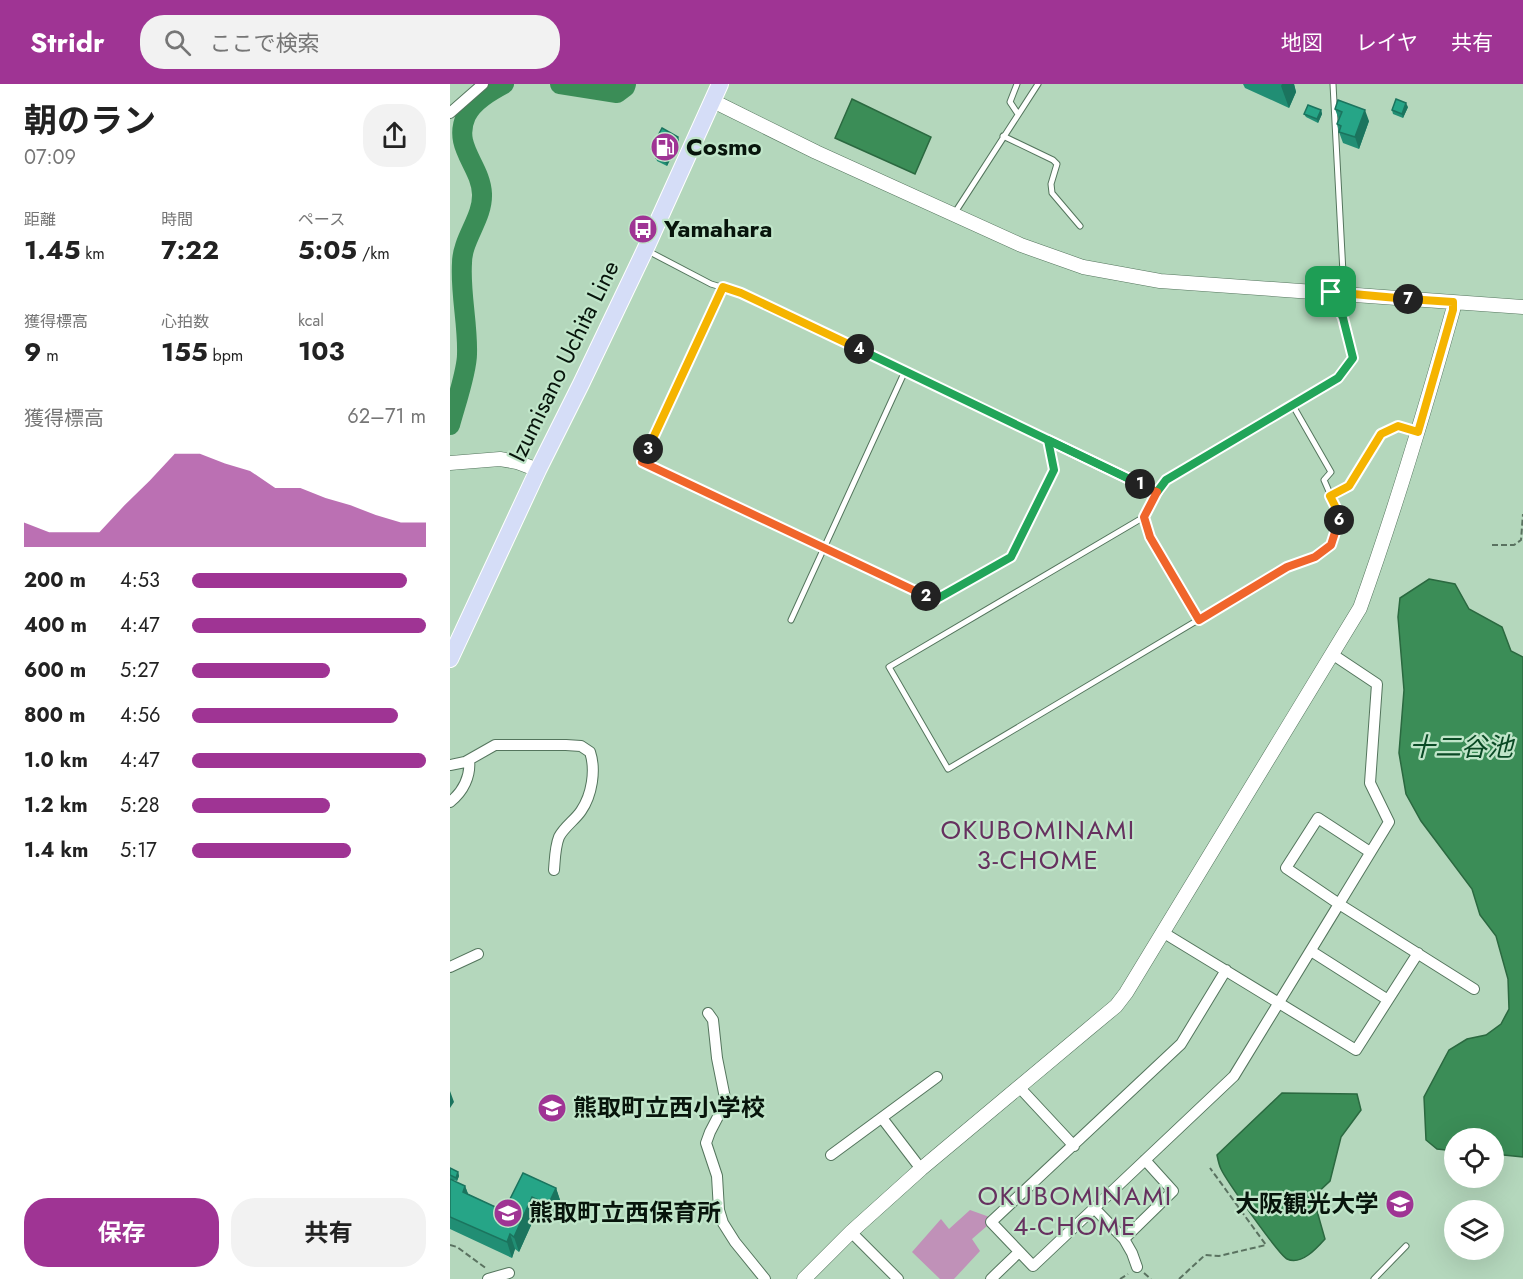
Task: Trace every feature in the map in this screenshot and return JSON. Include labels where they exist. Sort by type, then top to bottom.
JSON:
[{"type":"main road","name":"Izumisano Uchita Line","points":[[450,659],[538,470],[645,250],[720,84]]},
{"type":"street","points":[[450,113],[483,84]]},
{"type":"street","points":[[713,101],[816,152],[954,215],[1055,259],[1105,272],[1171,282],[1523,307]]},
{"type":"street","points":[[804,1279],[851,1232],[921,1169],[1116,1006],[1164,933],[1360,608],[1418,432],[1453,310],[1453,302]]},
{"type":"street","points":[[453,463],[500,459],[518,462],[538,470]]},
{"type":"street","points":[[1226,970],[1181,1044],[991,1222],[1033,1266],[1234,1076],[1389,822],[1370,783],[1377,684],[1332,654]]},
{"type":"street","points":[[450,765],[454,766],[469,760],[495,745],[581,746],[591,752],[594,764],[591,789],[582,810],[560,835],[555,852],[555,870]]},
{"type":"street","points":[[450,802],[459,795],[470,770],[469,760]]},
{"type":"street","points":[[1370,852],[1318,818],[1286,868],[1474,989]]},
{"type":"street","points":[[1164,933],[1356,1050],[1418,953]]},
{"type":"street","points":[[1311,951],[1388,999]]},
{"type":"street","points":[[450,968],[478,954]]},
{"type":"street","points":[[708,1013],[713,1020],[717,1058],[725,1098],[706,1143],[717,1176],[719,1210],[723,1223],[735,1242],[765,1279]]},
{"type":"street","points":[[831,1155],[937,1077]]},
{"type":"street","points":[[1020,1088],[1074,1146]]},
{"type":"street","points":[[882,1118],[921,1169]]},
{"type":"street","points":[[1124,1239],[1173,1191],[1145,1160]]},
{"type":"street","points":[[1094,1208],[1124,1239],[1137,1267]]},
{"type":"street","points":[[851,1232],[898,1279]]},
{"type":"street","points":[[991,1279],[1019,1252]]},
{"type":"street","points":[[492,1278],[509,1273]]},
{"type":"lane","points":[[1017,84],[1010,102],[1018,114]]},
{"type":"lane","points":[[954,215],[1038,84]]},
{"type":"lane","points":[[1292,404],[1331,472],[1324,480],[1338,512],[1339,522],[1331,545],[1315,557],[1287,567],[948,769],[889,667],[1144,517],[1166,480],[1292,404],[1338,378],[1353,358],[1337,293],[1333,84]]},
{"type":"lane","points":[[1003,136],[1057,164],[1051,184],[1052,193],[1080,226]]},
{"type":"lane","points":[[645,250],[711,284],[741,293],[1157,492]]},
{"type":"lane","points":[[723,287],[642,462],[823,548],[935,600],[1011,557],[1054,470],[1048,440]]},
{"type":"lane","points":[[791,620],[904,371]]},
{"type":"lane","points":[[1330,496],[1349,486],[1381,434],[1398,426],[1418,432]]},
{"type":"lane","points":[[1144,517],[1150,537],[1199,620]]},
{"type":"lane","points":[[1374,1279],[1406,1246]]},
{"type":"path","points":[[1492,545],[1515,545],[1521,540],[1523,513]]},
{"type":"path","points":[[1179,1279],[1205,1255],[1219,1256],[1266,1245],[1210,1168]]},
{"type":"path","points":[[450,1245],[457,1247],[492,1278]]},
{"type":"shaded area","points":[[970,1210],[995,1219],[972,1239],[980,1251],[954,1279],[940,1279],[912,1252],[941,1219],[949,1229]]},
{"type":"water","points":[[852,99],[931,137],[915,174],[835,138]]},
{"type":"water","name":"十二谷池","points":[[1429,579],[1455,584],[1469,609],[1502,627],[1511,651],[1523,657],[1523,1157],[1504,1155],[1504,1128],[1444,1128],[1444,1150],[1437,1149],[1426,1140],[1424,1097],[1449,1050],[1467,1039],[1486,1035],[1501,1024],[1509,1009],[1508,979],[1496,936],[1480,915],[1472,889],[1421,821],[1406,794],[1399,753],[1404,690],[1398,617],[1400,598]]},
{"type":"water","points":[[1282,1093],[1357,1094],[1361,1110],[1341,1137],[1330,1181],[1313,1197],[1325,1239],[1308,1255],[1292,1261],[1287,1259],[1274,1245],[1253,1217],[1225,1176],[1217,1155]]},
{"type":"building","points":[[1396,99],[1406,103],[1402,114],[1392,110]]},
{"type":"building","points":[[1338,100],[1365,110],[1355,137],[1339,132],[1341,126],[1337,124],[1342,112],[1335,109]]},
{"type":"building","points":[[1308,105],[1321,110],[1317,119],[1304,114]]},
{"type":"building","points":[[662,128],[678,137],[666,162],[656,158],[658,152],[651,149]]},
{"type":"building","points":[[450,1168],[458,1172],[456,1178],[450,1175]]},
{"type":"building","points":[[523,1173],[556,1188],[548,1205],[532,1197],[514,1237],[510,1234],[507,1242],[450,1217],[450,1179],[465,1186],[463,1192],[504,1211]]},
{"type":"waterway","points":[[450,425],[466,361],[467,343],[462,286],[463,254],[479,212],[482,194],[477,174],[462,137],[463,127],[466,116],[473,106],[488,93],[504,84]]},
{"type":"waterway","points":[[560,84],[617,93],[626,84]]},
{"type":"place","name":"Cosmo","points":[[665,147]]},
{"type":"place","name":"Yamahara","points":[[643,229]]},
{"type":"place","name":"熊取町立西小学校","points":[[552,1108]]},
{"type":"place","name":"大阪観光大学","points":[[1400,1204]]},
{"type":"place","name":"熊取町立西保育所","points":[[508,1213]]},
{"type":"district","name":"OKUBOMINAMI 3-CHOME","points":[[1038,845]]},
{"type":"district","name":"OKUBOMINAMI 4-CHOME","points":[[1075,1211]]},
{"type":"route","points":[[1331,292],[1343,318],[1353,358],[1338,378],[1166,480],[1157,492],[1048,440],[1054,470],[1011,557],[935,600],[642,462],[723,287],[741,293],[1157,492],[1144,517],[1150,537],[1199,620],[1287,567],[1315,557],[1331,545],[1339,522],[1338,512],[1330,496],[1349,486],[1381,434],[1398,426],[1418,432],[1453,310],[1453,302],[1331,292]]}]
